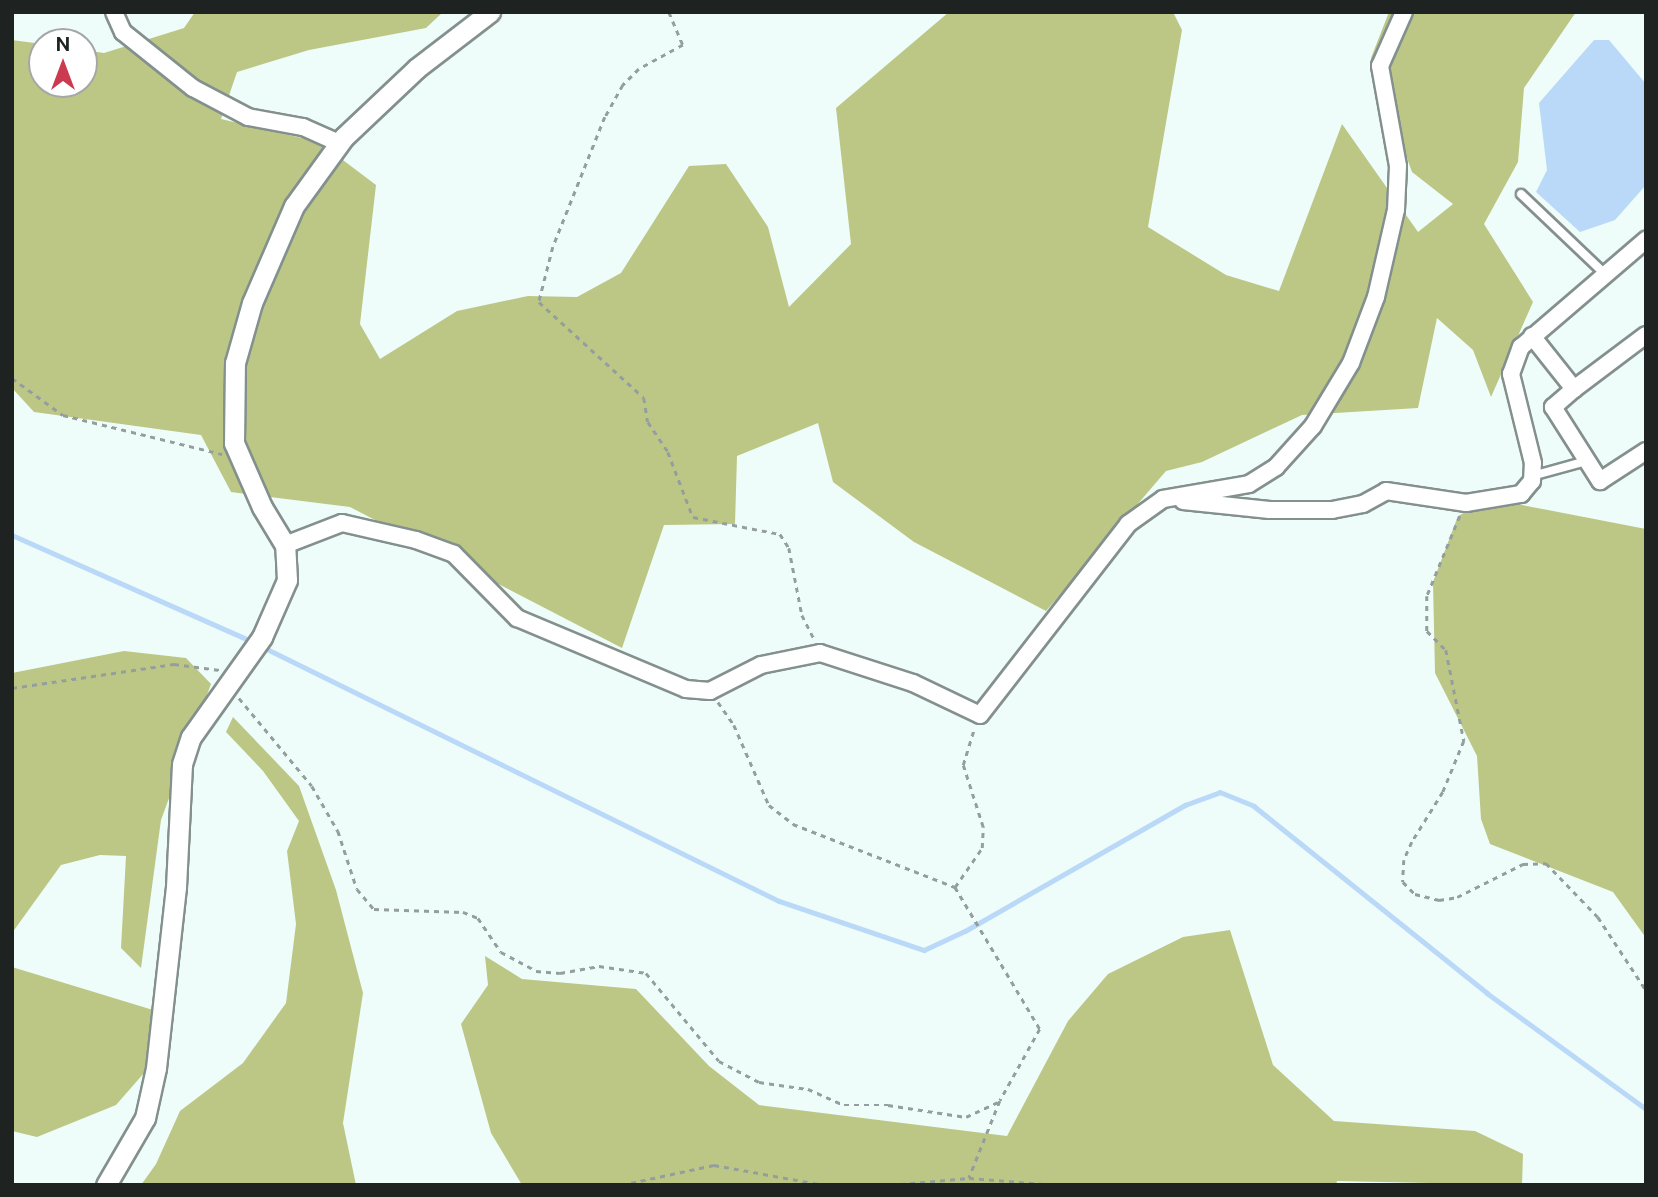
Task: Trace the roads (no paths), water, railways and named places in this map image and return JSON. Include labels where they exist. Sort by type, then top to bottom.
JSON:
[{"type":"street","points":[[114,12],[123,32],[192,88],[248,117],[303,127],[339,143]]},
{"type":"street","points":[[106,1185],[145,1118],[156,1068],[176,887],[182,764],[191,737],[230,677],[261,637],[287,580],[285,545],[238,457],[235,363],[252,303],[294,206],[339,143],[417,68],[490,12]]},
{"type":"street","points":[[285,545],[342,523],[416,540],[454,554],[517,618],[686,690],[710,691],[761,665],[820,653],[913,682],[980,715],[1128,524],[1163,499],[1249,484],[1276,467],[1313,426],[1351,363],[1376,297],[1396,210],[1398,166],[1380,66],[1404,12]]},
{"type":"street","points":[[1163,499],[1270,510],[1332,510],[1363,505],[1386,491],[1466,503],[1521,494],[1532,476],[1511,374],[1521,347],[1646,240]]},
{"type":"street","points":[[1646,335],[1553,407],[1600,481],[1646,451]]},
{"type":"street","points":[[1532,336],[1574,389]]},
{"type":"lane","points":[[1521,194],[1605,274]]},
{"type":"lane","points":[[1532,476],[1587,460]]},
{"type":"water","points":[[1594,40],[1609,40],[1646,84],[1646,185],[1615,220],[1580,232],[1536,192],[1547,170],[1539,103]]},
{"type":"waterway","points":[[12,535],[253,642]]},
{"type":"waterway","points":[[261,646],[779,901],[924,950],[965,931],[1185,805],[1220,792],[1254,806],[1487,993],[1646,1109]]}]
